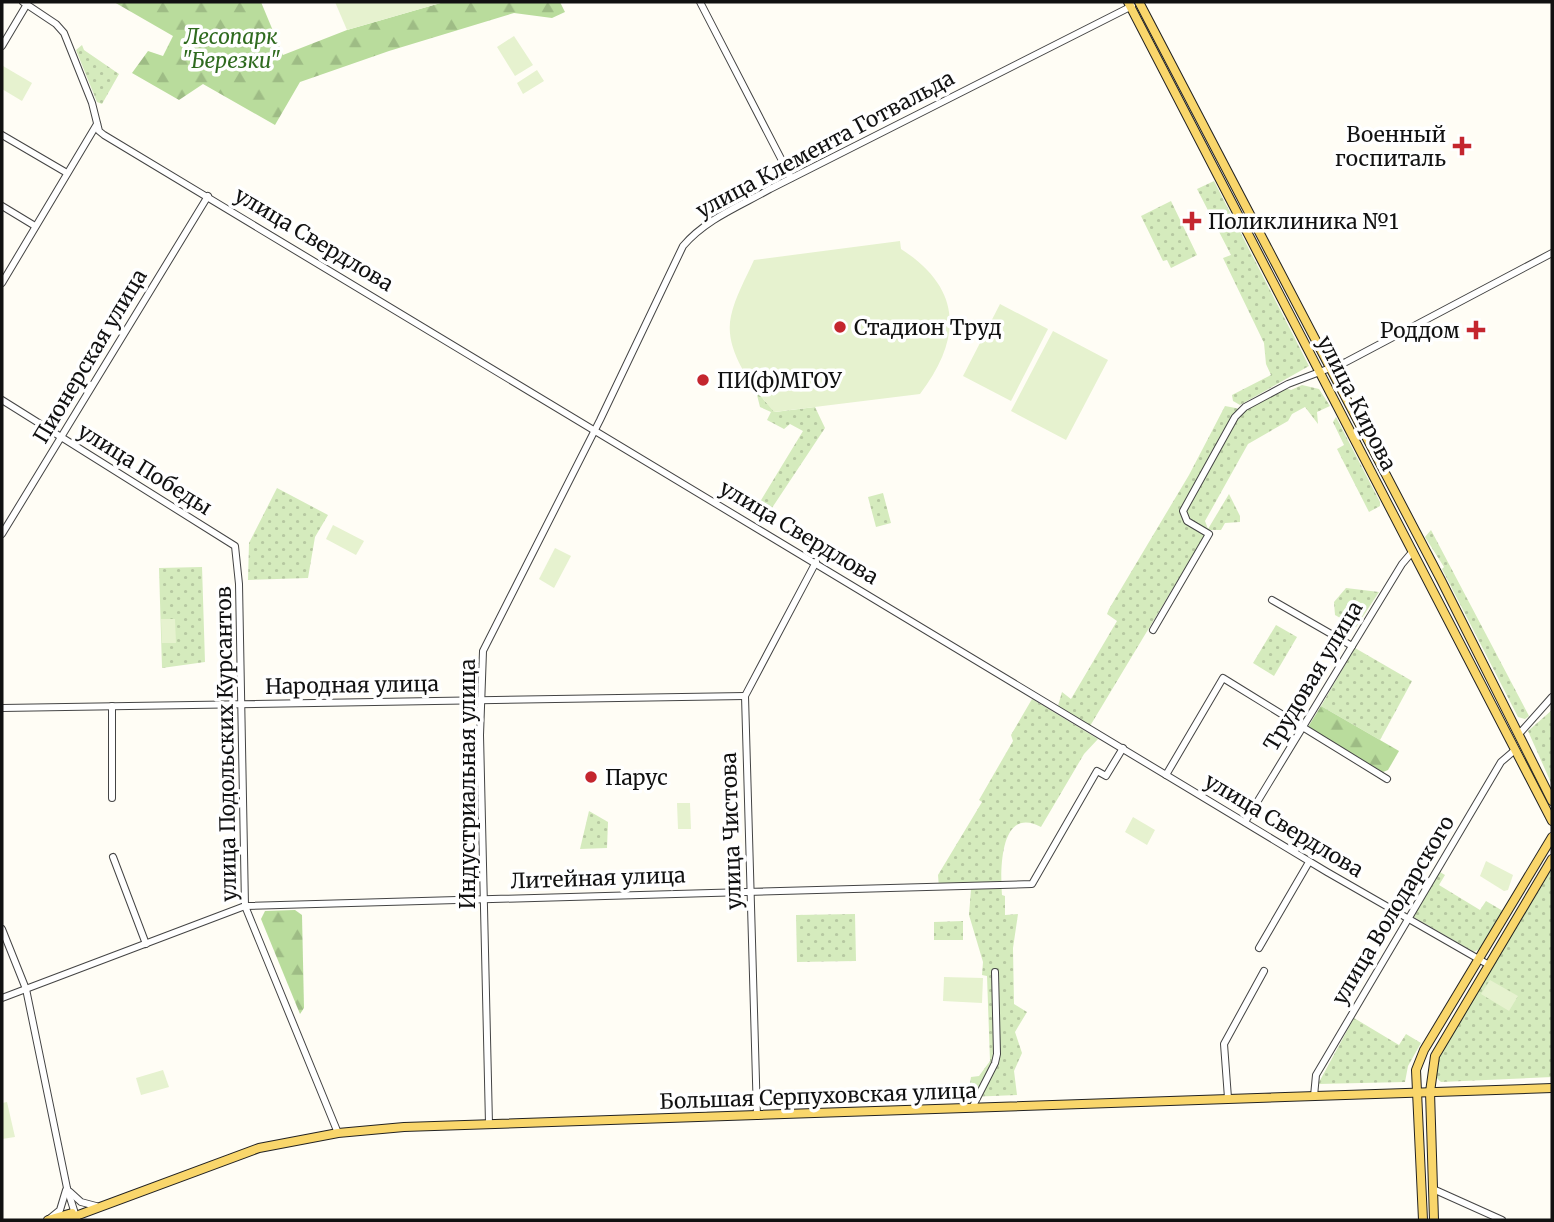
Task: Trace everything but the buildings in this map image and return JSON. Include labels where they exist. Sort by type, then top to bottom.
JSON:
[{"type":"main road","name":"улица Кирова","points":[[1136,3],[1326,370],[1552,821]]},
{"type":"main road","name":"улица Кирова","points":[[1326,370],[1416,532],[1552,801]]},
{"type":"main road","points":[[1407,536],[1413,538],[1416,532]]},
{"type":"main road","points":[[1451,624],[1454,618],[1461,620]]},
{"type":"main road","points":[[1511,741],[1519,734]]},
{"type":"main road","points":[[1423,1220],[1416,1070],[1424,1050],[1552,837]]},
{"type":"main road","points":[[1434,1220],[1430,1092],[1435,1056],[1552,859]]},
{"type":"main road","name":"Большая Серпуховская улица","points":[[65,1220],[96,1206],[258,1148],[338,1133],[404,1127],[1552,1088]]},
{"type":"main road","name":"Большая Серпуховская улица","points":[[48,1220],[75,1216]]},
{"type":"street","points":[[700,2],[791,178]]},
{"type":"street","points":[[2,46],[25,3],[56,24],[64,33],[92,103],[97,124],[2,283]]},
{"type":"street","name":"улица Клемента Готвальда","points":[[596,429],[683,246],[695,232],[791,178],[1136,3]]},
{"type":"street","name":"улица Свердлова","points":[[97,124],[104,135],[596,429],[1309,862],[1489,965]]},
{"type":"street","points":[[2,135],[67,173]]},
{"type":"street","name":"Пионерская улица","points":[[2,534],[208,196]]},
{"type":"street","points":[[2,206],[36,226]]},
{"type":"street","points":[[1153,630],[1209,534],[1187,521],[1183,511],[1235,417],[1245,407],[1266,395],[1326,370],[1552,253]]},
{"type":"street","name":"улица Победы","points":[[2,400],[235,546]]},
{"type":"street","name":"Индустриальная улица","points":[[489,1124],[480,700],[483,651],[596,429]]},
{"type":"street","name":"улица Подольских Курсантов","points":[[235,546],[245,906],[338,1133]]},
{"type":"street","name":"Трудовая улица","points":[[1245,822],[1402,564],[1414,550]]},
{"type":"street","name":"улица Чистова","points":[[757,1116],[745,696],[816,562]]},
{"type":"street","points":[[1272,600],[1352,646]]},
{"type":"street","points":[[1166,775],[1223,678],[1387,779]]},
{"type":"street","name":"Народная улица","points":[[2,708],[745,696]]},
{"type":"street","points":[[1519,734],[1552,697]]},
{"type":"street","points":[[112,706],[112,798]]},
{"type":"street","name":"Литейная улица","points":[[2,998],[245,906],[1032,884],[1097,771],[1106,776],[1123,748]]},
{"type":"street","name":"улица Володарского","points":[[1314,1096],[1316,1074],[1502,762],[1516,750]]},
{"type":"street","points":[[113,857],[146,944]]},
{"type":"street","points":[[1259,948],[1309,862]]},
{"type":"street","points":[[2,929],[26,989],[66,1188],[75,1216]]},
{"type":"street","points":[[1228,1098],[1224,1044],[1264,971]]},
{"type":"street","points":[[972,1108],[995,1063],[995,972]]},
{"type":"street","points":[[66,1188],[81,1202],[96,1206]]},
{"type":"street","points":[[48,1220],[60,1210],[66,1188]]},
{"type":"street","points":[[1433,1189],[1502,1220]]},
{"type":"green space","name":"Лесопарк \"Березки\"","points":[[114,2],[261,2],[283,55],[347,30],[444,2],[560,2],[565,12],[552,18],[514,13],[389,51],[300,82],[275,125],[203,84],[179,100],[132,73],[148,51],[163,56],[173,36]]},
{"type":"green space","points":[[335,2],[444,2],[347,30]]},
{"type":"green space","points":[[514,36],[533,65],[515,76],[497,47]]},
{"type":"green space","points":[[82,45],[84,50],[119,74],[102,104],[97,102],[76,50]]},
{"type":"green space","points":[[3,66],[32,83],[22,101],[2,89]]},
{"type":"green space","points":[[537,70],[544,81],[523,94],[517,83]]},
{"type":"green space","points":[[1214,181],[1309,366],[1240,405],[1233,401],[1232,395],[1271,375],[1266,364],[1264,343],[1223,258],[1231,255],[1197,189]]},
{"type":"green space","points":[[1171,201],[1197,255],[1171,268],[1167,260],[1163,261],[1141,216]]},
{"type":"green space","name":"Стадион Труд","points":[[900,241],[901,249],[921,264],[936,281],[950,316],[949,334],[943,353],[920,394],[774,412],[742,368],[730,329],[735,302],[754,260]]},
{"type":"green space","points":[[1000,304],[1048,329],[1011,401],[963,376]]},
{"type":"green space","points":[[1053,331],[1108,360],[1066,440],[1011,411]]},
{"type":"green space","points":[[1302,385],[1319,389],[1330,406],[1317,412],[1318,424],[1305,407],[1292,414],[1288,421],[1248,444],[1205,521],[1208,529],[1229,494],[1240,516],[1240,522],[1225,523],[1221,530],[1208,530],[1090,726],[1058,706],[1062,692],[1071,699],[1117,621],[1107,614],[1109,609],[1189,475],[1225,406],[1246,410],[1286,388],[1291,390]]},
{"type":"green space","points":[[756,391],[775,412],[815,407],[825,428],[762,523],[752,515],[803,431],[790,424],[784,429],[767,420],[771,412],[760,407]]},
{"type":"green space","points":[[1336,417],[1380,502],[1380,506],[1369,512],[1337,449],[1344,445],[1333,422]]},
{"type":"green space","points":[[277,488],[328,515],[315,537],[308,578],[248,580],[249,543]]},
{"type":"green space","points":[[883,493],[891,523],[876,527],[868,497]]},
{"type":"green space","points":[[333,525],[364,541],[356,555],[326,539]]},
{"type":"green space","points":[[1431,530],[1529,716],[1525,719],[1518,717],[1442,569],[1444,567],[1425,537]]},
{"type":"green space","points":[[555,548],[571,556],[554,588],[539,579]]},
{"type":"green space","points":[[202,567],[205,662],[162,668],[159,568]]},
{"type":"green space","points":[[1346,588],[1379,592],[1356,627],[1335,615],[1334,602]]},
{"type":"green space","points":[[161,619],[175,619],[176,643],[162,643]]},
{"type":"green space","points":[[1276,625],[1297,637],[1274,676],[1253,663]]},
{"type":"green space","points":[[1355,648],[1412,681],[1380,740],[1321,706]]},
{"type":"green space","points":[[1032,699],[1098,739],[1084,754],[1041,827],[1027,823],[1017,825],[1005,843],[1001,870],[1005,915],[1018,914],[1013,948],[1014,1004],[1027,1012],[1015,1032],[1022,1053],[1014,1071],[1017,1095],[968,1097],[971,1077],[979,1076],[990,1061],[987,976],[982,975],[983,962],[969,915],[971,889],[939,888],[938,875],[982,802],[979,800],[1013,741],[1011,735]]},
{"type":"green space","points":[[1321,706],[1399,751],[1388,770],[1383,772],[1308,727]]},
{"type":"green space","points":[[1552,710],[1552,785],[1528,731]]},
{"type":"green space","points":[[677,803],[690,803],[691,829],[678,829]]},
{"type":"green space","points":[[589,811],[608,822],[607,848],[580,849]]},
{"type":"green space","points":[[1133,817],[1155,830],[1147,845],[1125,832]]},
{"type":"green space","points":[[1486,861],[1513,875],[1508,890],[1504,891],[1480,876]]},
{"type":"green space","points":[[1552,866],[1552,1077],[1441,1082],[1435,1070],[1442,1048]]},
{"type":"green space","points":[[1438,871],[1445,875],[1439,885],[1480,910],[1486,901],[1503,911],[1481,948],[1474,952],[1412,916]]},
{"type":"green space","points":[[295,910],[302,915],[304,1008],[300,1014],[261,919],[265,911]]},
{"type":"green space","points":[[855,914],[856,961],[797,962],[796,915]]},
{"type":"green space","points":[[963,921],[963,940],[934,940],[934,922]]},
{"type":"green space","points":[[944,977],[983,978],[982,1003],[943,1001]]},
{"type":"green space","points":[[1490,980],[1518,996],[1509,1011],[1481,994]]},
{"type":"green space","points":[[1354,1018],[1399,1045],[1406,1034],[1421,1043],[1408,1066],[1405,1082],[1318,1084]]},
{"type":"green space","points":[[163,1070],[169,1087],[141,1095],[136,1078]]},
{"type":"green space","points":[[7,1102],[15,1137],[2,1139],[2,1103]]},
{"type":"place","name":"Военный госпиталь","points":[[1462,146]]},
{"type":"place","name":"Поликлиника №1","points":[[1192,221]]},
{"type":"place","name":"Стадион Труд","points":[[840,327]]},
{"type":"place","name":"Роддом","points":[[1476,330]]},
{"type":"place","name":"ПИ(ф)МГОУ","points":[[703,380]]},
{"type":"place","name":"Парус","points":[[591,777]]}]
